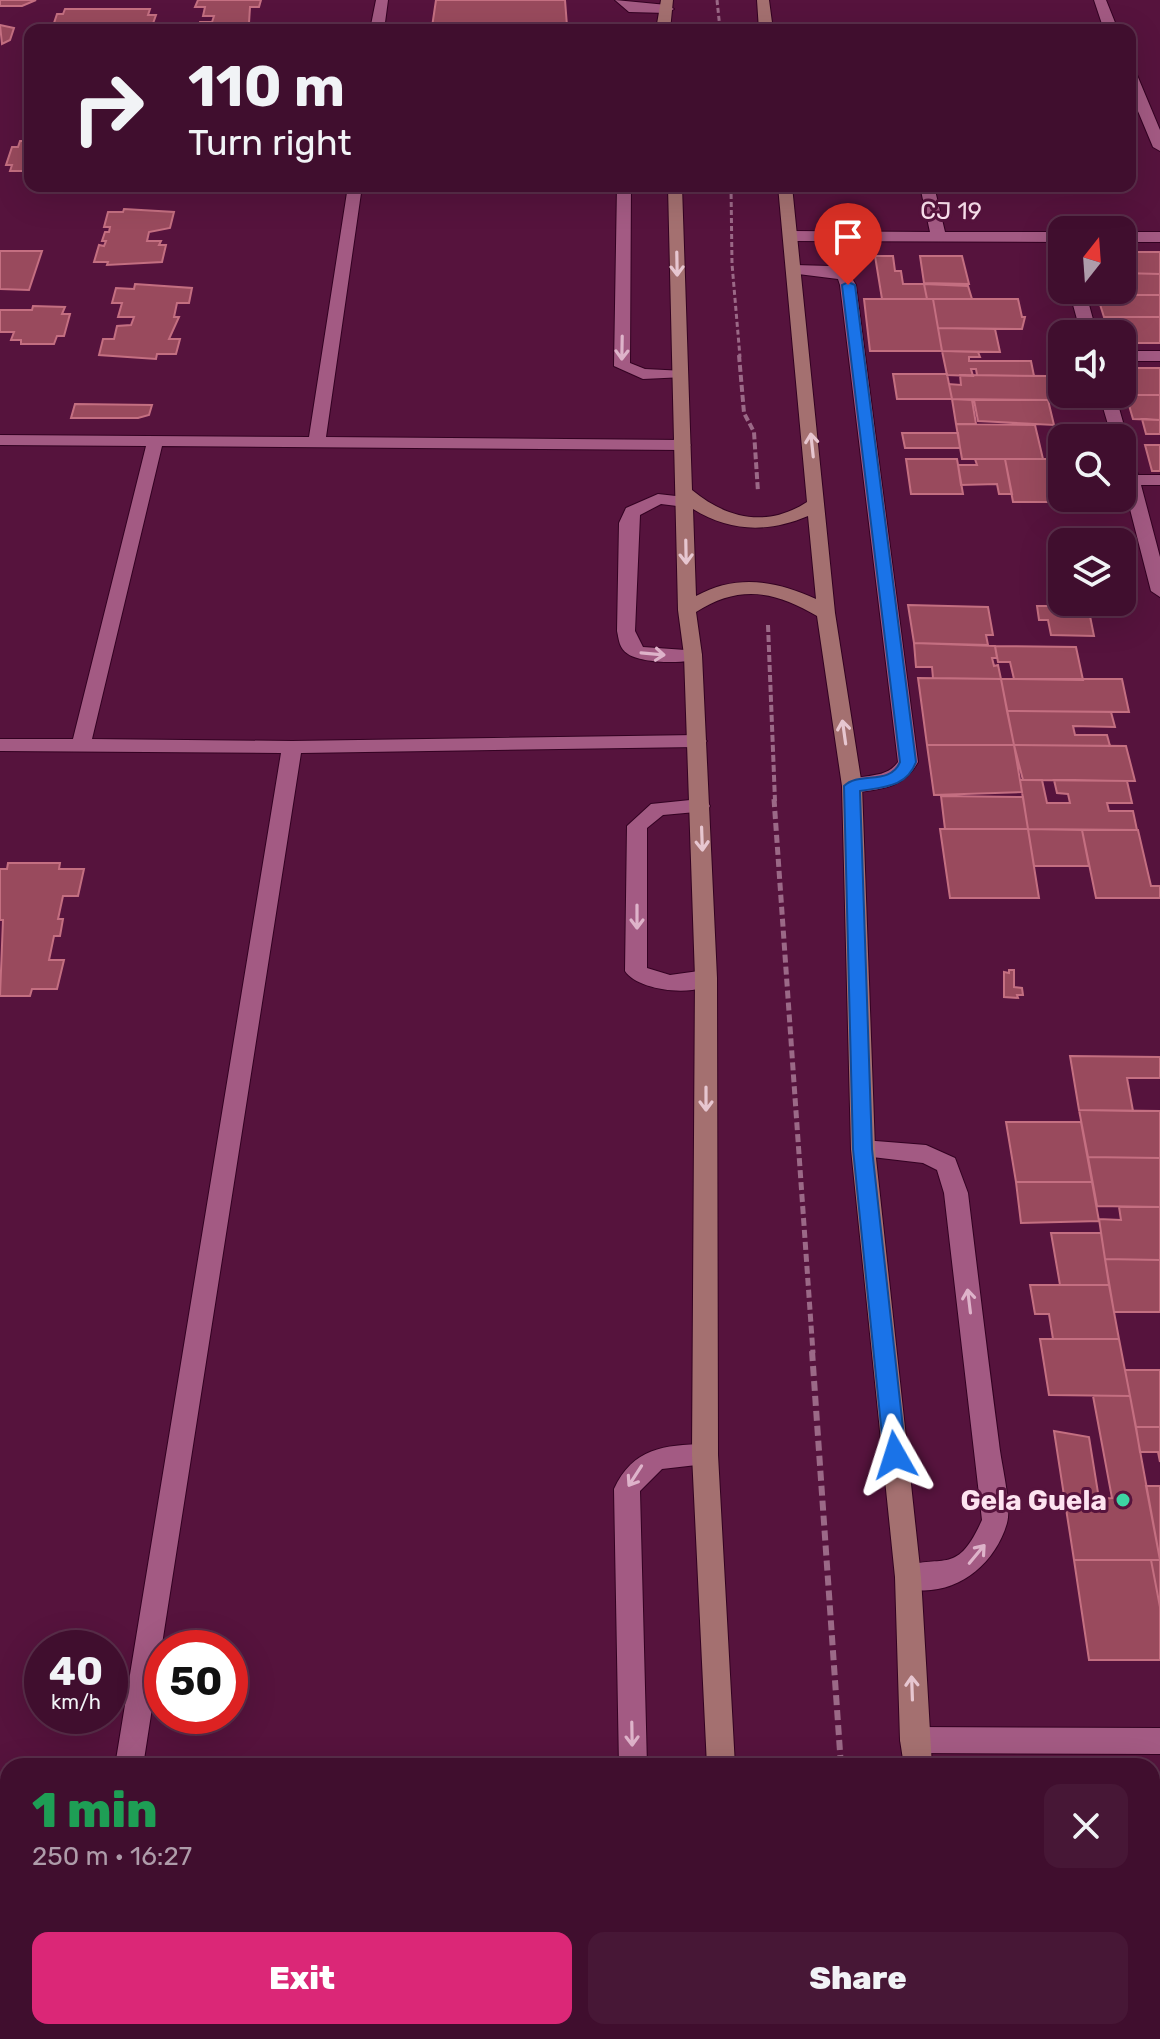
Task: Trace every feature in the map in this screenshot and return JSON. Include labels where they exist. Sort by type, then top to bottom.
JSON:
[{"type":"main road","points":[[763,0],[766,24]]},
{"type":"main road","points":[[664,24],[667,4]]},
{"type":"main road","points":[[675,192],[687,610],[693,655],[706,978],[705,1455],[721,1758]]},
{"type":"main road","points":[[786,192],[818,502],[826,613],[852,786],[863,1149],[908,1577],[916,1753]]},
{"type":"main road","points":[[686,498],[719,517],[760,523],[779,522],[802,515],[818,502]]},
{"type":"main road","points":[[687,610],[706,594],[738,587],[767,587],[779,588],[802,598],[826,613]]},
{"type":"street","points":[[378,24],[382,0]]},
{"type":"street","points":[[621,0],[629,8],[667,4]]},
{"type":"street","points":[[1100,0],[1109,24]]},
{"type":"street","points":[[1136,89],[1160,147]]},
{"type":"street","points":[[317,443],[354,192]]},
{"type":"street","points":[[624,192],[622,366],[643,374],[679,374]]},
{"type":"street","points":[[928,192],[938,234]]},
{"type":"street","name":"CJ 19","points":[[792,236],[1048,237]]},
{"type":"street","points":[[1136,237],[1160,237]]},
{"type":"street","points":[[795,270],[830,271],[844,276],[848,285],[908,762],[904,772],[891,781],[852,786]]},
{"type":"street","points":[[1136,356],[1160,356]]},
{"type":"street","points":[[0,440],[683,445]]},
{"type":"street","points":[[81,745],[155,442]]},
{"type":"street","points":[[1136,480],[1160,480]]},
{"type":"street","points":[[1136,496],[1160,591]]},
{"type":"street","points":[[686,498],[658,499],[632,512],[628,523],[626,631],[629,645],[637,652],[693,655]]},
{"type":"street","points":[[0,745],[292,747],[697,741]]},
{"type":"street","points":[[130,1758],[292,747]]},
{"type":"street","points":[[700,806],[658,809],[637,826],[636,971],[647,980],[663,984],[706,978]]},
{"type":"street","points":[[863,1149],[926,1154],[947,1164],[956,1193],[995,1520],[983,1550],[958,1574],[908,1577]]},
{"type":"street","points":[[633,1758],[627,1489],[641,1465],[657,1458],[705,1455]]},
{"type":"street","points":[[916,1753],[1160,1741]]},
{"type":"path","points":[[717,0],[719,24]]},
{"type":"path","points":[[731,192],[732,264],[744,413],[754,432],[760,523]]},
{"type":"path","points":[[767,587],[772,764],[840,1758]]},
{"type":"building","points":[[0,0],[36,0],[22,6],[0,6]]},
{"type":"building","points":[[198,0],[261,0],[259,7],[250,7],[249,23],[246,24],[200,24],[212,22],[214,16],[203,16],[205,7],[195,7]]},
{"type":"building","points":[[436,0],[565,0],[567,24],[432,24]]},
{"type":"building","points":[[65,9],[150,9],[148,15],[156,15],[153,24],[54,24],[57,14],[63,14]]},
{"type":"building","points":[[0,25],[14,28],[10,40],[2,44]]},
{"type":"building","points":[[20,141],[24,141],[24,171],[10,171],[12,165],[6,165],[12,147],[18,147]]},
{"type":"building","points":[[124,209],[174,212],[170,228],[149,232],[147,241],[161,241],[159,245],[166,245],[162,262],[107,265],[108,262],[94,262],[99,245],[104,246],[106,241],[102,241],[105,232],[109,232],[110,227],[104,227],[108,212],[123,212]]},
{"type":"building","points":[[0,251],[42,251],[29,290],[0,289]]},
{"type":"building","points":[[1136,252],[1160,252],[1160,274],[1136,273]]},
{"type":"building","points":[[875,256],[893,256],[895,271],[901,271],[903,284],[924,284],[927,299],[882,299]]},
{"type":"building","points":[[920,256],[962,256],[969,284],[924,283]]},
{"type":"building","points":[[1136,273],[1160,274],[1160,295],[1136,295]]},
{"type":"building","points":[[135,284],[192,288],[189,303],[177,303],[174,317],[179,317],[169,339],[180,339],[176,354],[157,354],[156,359],[99,355],[103,339],[114,339],[117,326],[131,325],[134,317],[118,317],[122,303],[112,303],[116,288],[134,289]]},
{"type":"building","points":[[924,284],[968,286],[972,299],[927,299]]},
{"type":"building","points":[[1136,295],[1160,295],[1160,317],[1104,317],[1100,304],[1136,304]]},
{"type":"building","points":[[864,299],[933,299],[942,351],[870,351]]},
{"type":"building","points":[[933,299],[1018,299],[1022,317],[1025,317],[1022,329],[938,328]]},
{"type":"building","points":[[33,306],[65,307],[62,314],[70,314],[64,336],[57,336],[54,344],[21,344],[21,340],[11,340],[14,332],[0,332],[0,310],[32,310]]},
{"type":"building","points":[[1104,317],[1160,317],[1160,343],[1136,343],[1136,320],[1105,320]]},
{"type":"building","points":[[938,328],[995,329],[1000,352],[942,351]]},
{"type":"building","points":[[942,351],[978,352],[980,357],[969,357],[969,361],[1031,361],[1034,376],[977,375],[976,369],[971,369],[973,376],[947,375]]},
{"type":"building","points":[[1136,368],[1160,368],[1160,395],[1136,395]]},
{"type":"building","points":[[893,374],[947,374],[952,399],[897,399]]},
{"type":"building","points":[[960,375],[1047,376],[1048,400],[952,399],[949,384],[961,385]]},
{"type":"building","points":[[1136,395],[1160,395],[1160,420],[1133,419],[1130,408],[1136,408]]},
{"type":"building","points":[[952,399],[972,400],[976,424],[956,424]]},
{"type":"building","points":[[974,400],[1048,400],[1054,424],[1048,425],[978,421]]},
{"type":"building","points":[[75,404],[152,405],[149,415],[138,418],[71,418]]},
{"type":"building","points":[[1142,419],[1160,420],[1160,434],[1146,434]]},
{"type":"building","points":[[956,424],[1035,425],[1043,459],[962,459]]},
{"type":"building","points":[[902,433],[958,433],[960,448],[905,448]]},
{"type":"building","points":[[1145,445],[1160,445],[1160,471],[1152,471]]},
{"type":"building","points":[[906,459],[957,459],[963,494],[911,494]]},
{"type":"building","points":[[975,459],[1005,459],[1012,494],[999,494],[997,484],[961,485],[958,465],[977,465]]},
{"type":"building","points":[[1005,459],[1048,459],[1048,502],[1013,502]]},
{"type":"building","points":[[908,605],[988,607],[993,635],[986,635],[988,645],[914,643]]},
{"type":"building","points":[[1037,606],[1048,606],[1048,616],[1090,616],[1094,636],[1051,635],[1048,620],[1039,620]]},
{"type":"building","points":[[914,643],[995,646],[997,658],[992,658],[994,666],[998,665],[1001,679],[933,678],[932,667],[916,667]]},
{"type":"building","points":[[995,646],[1076,647],[1083,680],[1014,679],[1010,662],[998,662]]},
{"type":"building","points":[[918,678],[1001,679],[1014,745],[927,745]]},
{"type":"building","points":[[1001,679],[1122,679],[1129,712],[1007,711]]},
{"type":"building","points":[[1007,711],[1111,712],[1115,727],[1073,726],[1075,735],[1107,735],[1110,746],[1014,745]]},
{"type":"building","points":[[927,745],[1014,745],[1022,792],[934,795]]},
{"type":"building","points":[[1014,745],[1126,746],[1135,781],[1023,780]]},
{"type":"building","points":[[1020,780],[1042,780],[1047,803],[1070,803],[1068,794],[1057,793],[1054,780],[1127,781],[1132,803],[1107,803],[1109,811],[1133,811],[1137,830],[1028,829]]},
{"type":"building","points":[[941,796],[1023,797],[1028,829],[945,829]]},
{"type":"building","points":[[940,829],[1028,829],[1039,898],[950,898]]},
{"type":"building","points":[[1028,829],[1082,830],[1089,866],[1034,866]]},
{"type":"building","points":[[1082,830],[1138,830],[1151,886],[1160,886],[1160,898],[1096,898]]},
{"type":"building","points":[[8,863],[60,863],[59,869],[84,869],[78,896],[63,896],[58,919],[63,919],[60,936],[54,936],[49,960],[64,960],[57,989],[32,989],[30,996],[0,996],[3,920],[0,920],[0,869],[7,869]]},
{"type":"building","points":[[1009,970],[1014,970],[1014,987],[1022,988],[1023,995],[1017,995],[1018,998],[1004,997],[1004,972],[1009,973]]},
{"type":"building","points":[[1070,1056],[1160,1057],[1160,1078],[1127,1078],[1133,1111],[1079,1110]]},
{"type":"building","points":[[1079,1110],[1160,1111],[1160,1158],[1088,1157]]},
{"type":"building","points":[[1006,1122],[1081,1122],[1092,1182],[1016,1182]]},
{"type":"building","points":[[1088,1157],[1160,1158],[1160,1207],[1097,1206]]},
{"type":"building","points":[[1016,1182],[1092,1182],[1099,1221],[1021,1223]]},
{"type":"building","points":[[1119,1207],[1160,1207],[1160,1260],[1105,1259],[1099,1219],[1121,1220]]},
{"type":"building","points":[[1051,1233],[1101,1233],[1109,1285],[1060,1285]]},
{"type":"building","points":[[1105,1259],[1160,1260],[1160,1312],[1114,1312]]},
{"type":"building","points":[[1030,1285],[1109,1285],[1119,1339],[1053,1339],[1049,1314],[1035,1314]]},
{"type":"building","points":[[1040,1339],[1119,1339],[1130,1396],[1049,1395]]},
{"type":"building","points":[[1125,1370],[1160,1370],[1160,1427],[1136,1427]]},
{"type":"building","points":[[1093,1396],[1130,1396],[1160,1560],[1074,1560],[1054,1431],[1089,1437],[1099,1499],[1112,1498]]},
{"type":"building","points":[[1136,1427],[1160,1427],[1160,1462],[1158,1452],[1140,1452]]},
{"type":"building","points":[[1146,1486],[1160,1486],[1160,1560]]},
{"type":"building","points":[[1074,1560],[1151,1560],[1160,1607],[1160,1660],[1089,1660]]},
{"type":"building","points":[[1151,1560],[1160,1560],[1160,1607]]},
{"type":"place","name":"Gela Guela","points":[[1123,1500]]},
{"type":"route","points":[[848,285],[908,762],[904,772],[891,781],[852,786],[863,1149],[895,1455]]}]
